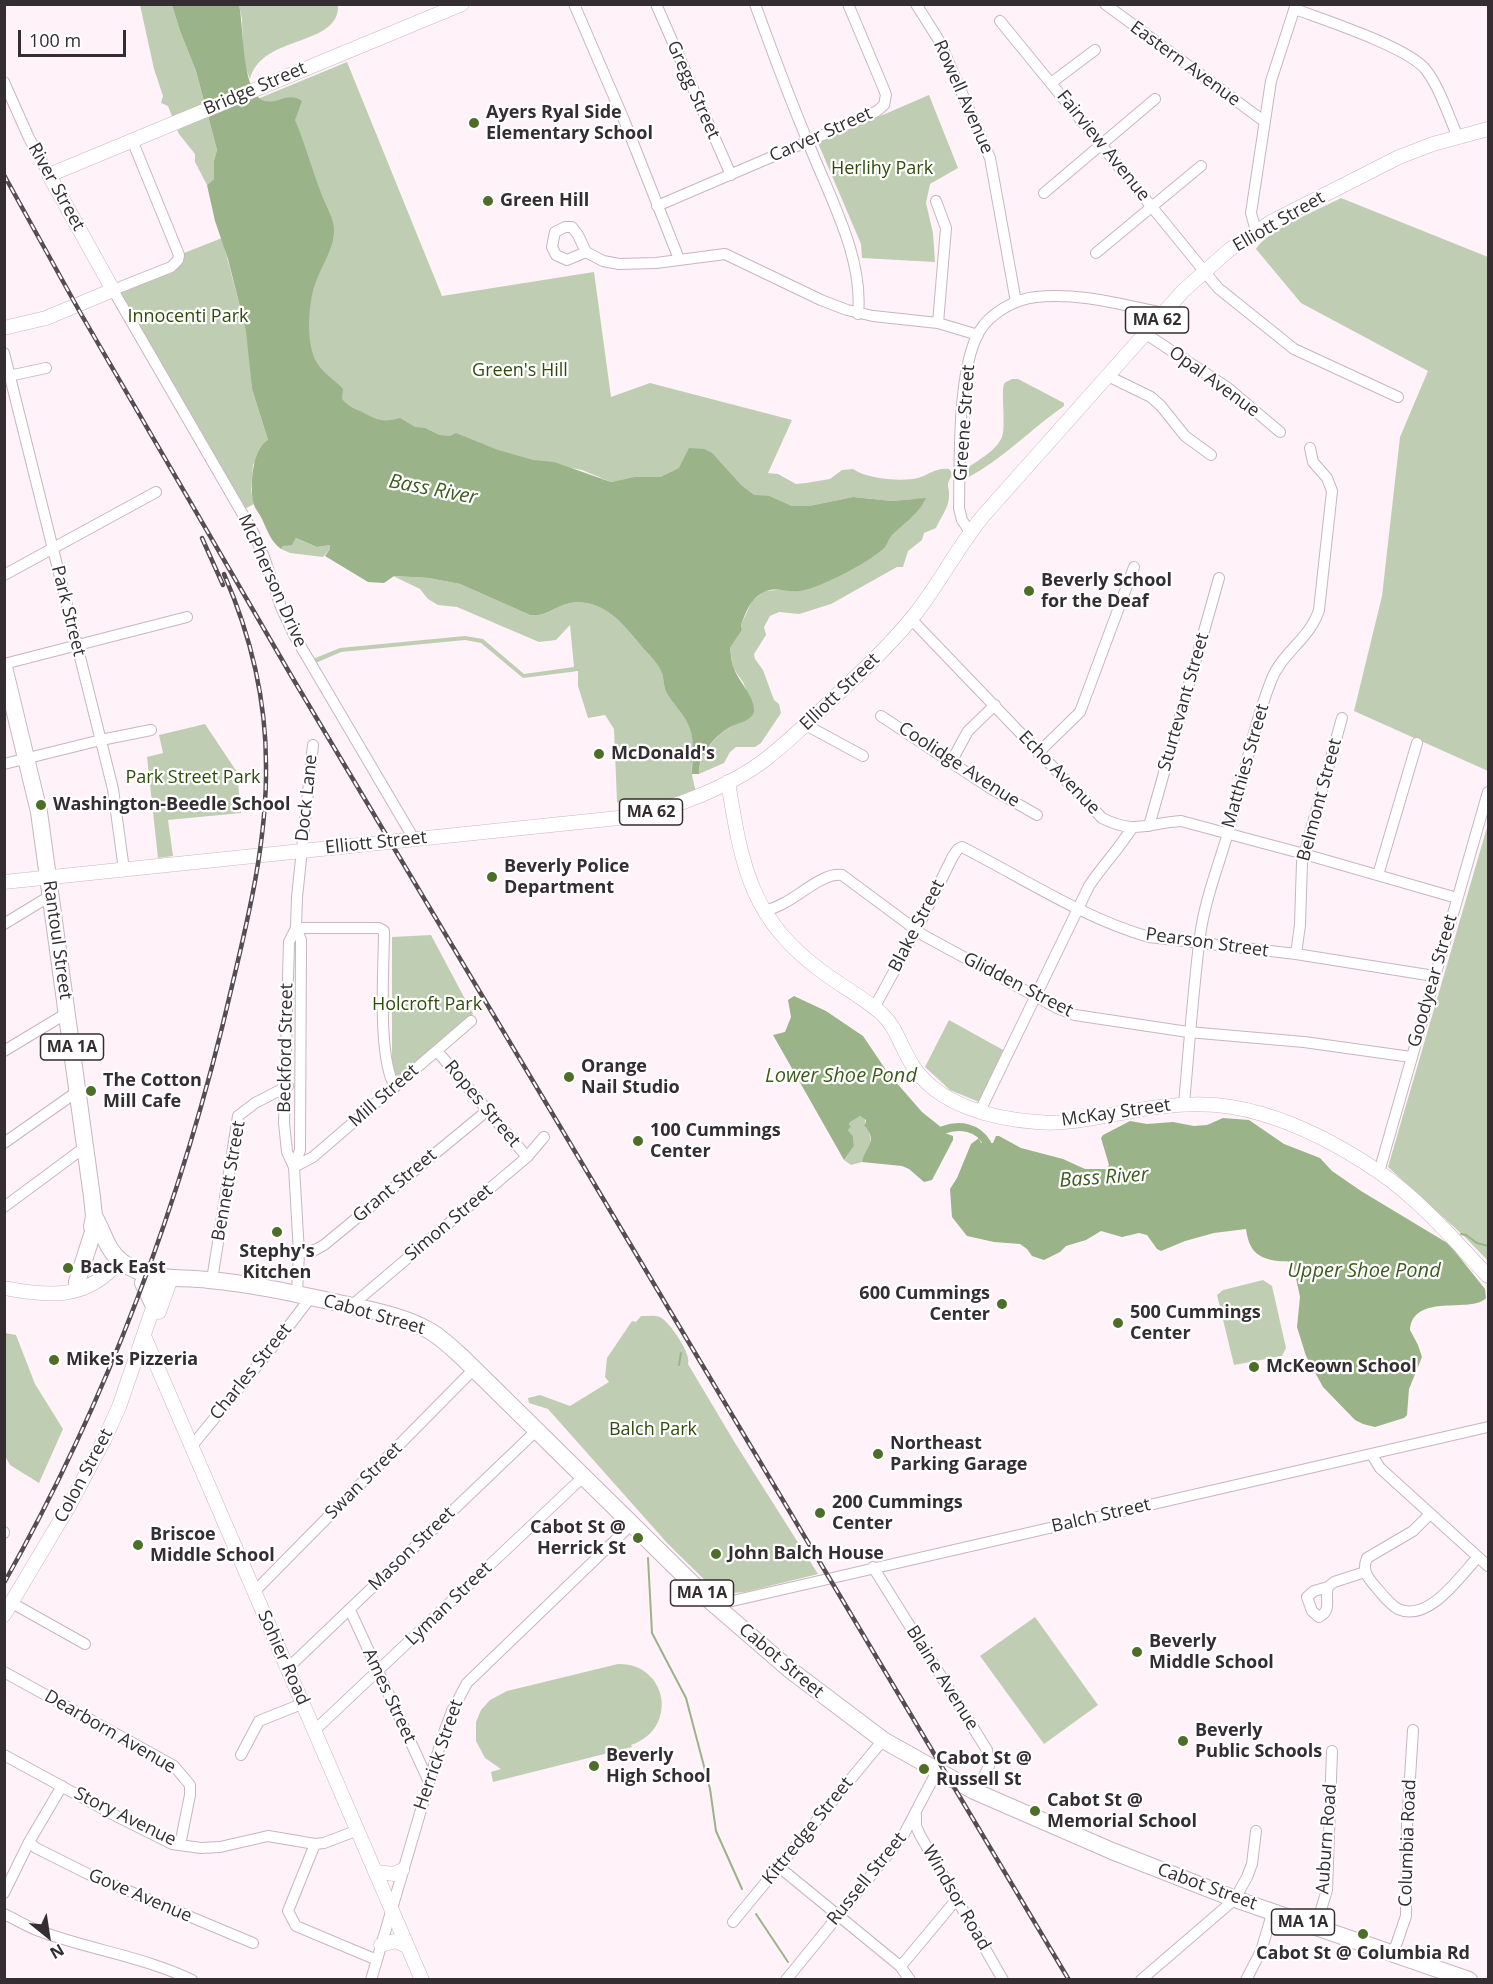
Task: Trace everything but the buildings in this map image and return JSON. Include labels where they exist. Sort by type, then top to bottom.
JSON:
[{"type":"highway","name":"Rantoul Street","points":[[4,665],[39,813],[94,1216],[92,1235],[77,1282]]},
{"type":"highway","name":"Rantoul Street","points":[[94,1216],[100,1225],[114,1262]]},
{"type":"highway","points":[[92,1235],[99,1250],[114,1262]]},
{"type":"highway","name":"Cabot Street","points":[[114,1262],[156,1280],[212,1280],[304,1295],[407,1322],[429,1331],[474,1369],[715,1605],[816,1690],[883,1740],[976,1792],[1113,1851],[1235,1899],[1469,1980]]},
{"type":"highway","points":[[154,1306],[156,1280]]},
{"type":"main road","name":"Bridge Street","points":[[49,175],[256,90],[436,10],[462,4]]},
{"type":"main road","name":"Elliott Street","points":[[4,882],[640,815],[684,802],[728,782],[765,760],[806,725],[884,650],[911,619],[970,532],[1163,313],[1203,272],[1256,231],[1399,157],[1488,129]]},
{"type":"main road","name":"River Street","points":[[49,175],[113,290]]},
{"type":"main road","points":[[4,328],[46,318],[113,290]]},
{"type":"main road","name":"McKay Street","points":[[728,782],[735,823],[751,885],[764,912],[784,938],[803,957],[883,1015],[903,1043],[909,1061],[928,1084],[957,1102],[980,1111],[1019,1120],[1067,1123],[1184,1104],[1226,1106],[1293,1125],[1333,1144],[1379,1172],[1426,1212],[1488,1276]]},
{"type":"main road","points":[[44,1292],[77,1282],[114,1262]]},
{"type":"main road","points":[[4,1288],[56,1295],[97,1281],[114,1262]]},
{"type":"main road","name":"Colon Street","points":[[145,1333],[156,1320],[156,1280]]},
{"type":"main road","name":"Colon Street","points":[[8,1609],[69,1506],[105,1438],[119,1407],[154,1306]]},
{"type":"main road","name":"Sohier Road","points":[[145,1333],[191,1447],[422,1980]]},
{"type":"main road","points":[[375,1872],[395,1874],[402,1870]]},
{"type":"main road","points":[[381,1945],[395,1941],[407,1946]]},
{"type":"street","points":[[574,4],[624,120],[679,259]]},
{"type":"street","name":"Gregg Street","points":[[656,4],[731,175]]},
{"type":"street","points":[[755,4],[807,142],[850,247],[856,277],[858,314]]},
{"type":"street","name":"Carver Street","points":[[657,206],[877,111],[884,105],[886,101],[883,87],[848,4]]},
{"type":"street","name":"Rowell Avenue","points":[[916,4],[940,42],[990,158],[1016,302]]},
{"type":"street","name":"Eastern Avenue","points":[[1105,4],[1265,122]]},
{"type":"street","points":[[1256,231],[1252,224],[1251,213],[1271,81],[1296,7],[1377,41],[1419,63],[1426,69],[1458,137]]},
{"type":"street","name":"Fairview Avenue","points":[[1000,21],[1218,288],[1294,349],[1398,397]]},
{"type":"street","points":[[1051,82],[1095,50]]},
{"type":"street","name":"River Street","points":[[4,82],[29,138],[49,175]]},
{"type":"street","points":[[1044,193],[1155,99]]},
{"type":"street","points":[[113,290],[171,267],[178,260],[177,250],[132,140]]},
{"type":"street","points":[[1096,253],[1201,166]]},
{"type":"street","points":[[936,201],[946,228],[938,323]]},
{"type":"street","points":[[586,252],[603,261],[619,264],[725,254],[821,300],[858,314],[938,323],[978,335]]},
{"type":"street","name":"McPherson Drive","points":[[113,290],[247,522],[264,557],[281,607],[301,648],[414,838]]},
{"type":"street","name":"Greene Street","points":[[970,532],[962,520],[959,508],[961,438],[970,351],[984,326],[997,312],[1016,302],[1036,297],[1064,296],[1163,313]]},
{"type":"street","name":"Opal Avenue","points":[[1146,334],[1228,387],[1280,432]]},
{"type":"street","name":"Park Street","points":[[4,353],[7,377],[101,740],[114,798],[124,870]]},
{"type":"street","points":[[7,377],[46,368]]},
{"type":"street","points":[[1108,376],[1151,397],[1185,436],[1211,455]]},
{"type":"street","name":"Matthies Street","points":[[1184,1104],[1199,944],[1206,904],[1261,708],[1272,678],[1316,621],[1319,610],[1332,491],[1327,478],[1313,462],[1310,448]]},
{"type":"street","points":[[4,575],[156,492]]},
{"type":"street","points":[[1038,753],[1080,712],[1134,567]]},
{"type":"street","name":"Sturtevant Street","points":[[1149,826],[1219,578]]},
{"type":"street","points":[[4,665],[187,617]]},
{"type":"street","name":"Echo Avenue","points":[[911,619],[1102,818],[1132,828],[1181,821],[1457,898]]},
{"type":"street","points":[[951,762],[968,731],[994,705]]},
{"type":"street","name":"Coolidge Avenue","points":[[881,716],[990,788],[1037,815]]},
{"type":"street","name":"Belmont Street","points":[[1296,954],[1304,854],[1342,718]]},
{"type":"street","points":[[806,725],[863,756]]},
{"type":"street","points":[[4,764],[151,730]]},
{"type":"street","points":[[1378,875],[1418,742]]},
{"type":"street","name":"Dock Lane","points":[[302,851],[313,745]]},
{"type":"street","name":"Goodyear Street","points":[[1379,1172],[1488,792]]},
{"type":"street","points":[[980,1111],[1089,886],[1132,828]]},
{"type":"street","name":"Pearson Street","points":[[962,847],[1126,931],[1149,937],[1296,954],[1434,976]]},
{"type":"street","name":"Blake Street","points":[[874,1008],[953,856],[962,847]]},
{"type":"street","name":"Beckford Street","points":[[302,851],[296,928],[289,942],[284,1088],[287,1152],[294,1167],[304,1295]]},
{"type":"street","name":"Glidden Street","points":[[764,912],[836,874],[849,880],[916,931],[1037,997],[1075,1015],[1191,1033],[1304,1042],[1412,1058]]},
{"type":"street","points":[[4,924],[50,896]]},
{"type":"street","points":[[296,928],[379,928],[384,932],[384,1045],[388,1074],[394,1086]]},
{"type":"street","name":"Beckford Street","points":[[294,1167],[300,1150],[301,940],[296,928]]},
{"type":"street","points":[[4,1051],[67,1013]]},
{"type":"street","name":"Mill Street","points":[[294,1167],[314,1157],[471,1021]]},
{"type":"street","name":"Ropes Street","points":[[437,1051],[527,1156]]},
{"type":"street","name":"Bennett Street","points":[[212,1280],[238,1116],[248,1107],[300,1080]]},
{"type":"street","points":[[4,1143],[78,1091]]},
{"type":"street","name":"Grant Street","points":[[299,1253],[315,1250],[324,1245],[488,1110]]},
{"type":"street","name":"Simon Street","points":[[351,1306],[527,1156],[544,1137]]},
{"type":"street","points":[[4,1207],[85,1147]]},
{"type":"street","name":"Charles Street","points":[[191,1447],[275,1344],[304,1295]]},
{"type":"street","name":"Swan Street","points":[[254,1592],[474,1369]]},
{"type":"street","name":"Balch Street","points":[[715,1605],[1488,1427]]},
{"type":"street","name":"Mason Street","points":[[288,1668],[536,1431]]},
{"type":"street","points":[[1372,1455],[1380,1468],[1488,1566]]},
{"type":"street","name":"Lyman Street","points":[[315,1730],[583,1477]]},
{"type":"street","points":[[1430,1514],[1413,1531],[1367,1558],[1364,1565],[1365,1572],[1370,1581],[1387,1599],[1398,1608],[1412,1612],[1419,1611],[1440,1598],[1478,1557]]},
{"type":"street","name":"Herrick Street","points":[[371,1980],[429,1782],[452,1711],[467,1683],[632,1524]]},
{"type":"street","name":"Blaine Avenue","points":[[873,1567],[987,1750],[989,1766],[976,1792]]},
{"type":"street","points":[[1328,1587],[1335,1582],[1365,1572]]},
{"type":"street","points":[[8,1609],[85,1644]]},
{"type":"street","name":"Ames Street","points":[[350,1610],[429,1782]]},
{"type":"street","name":"Dearborn Avenue","points":[[4,1672],[174,1766],[190,1785],[180,1845]]},
{"type":"street","points":[[241,1755],[259,1721],[303,1703]]},
{"type":"street","name":"Columbia Road","points":[[1393,1954],[1406,1916],[1407,1825],[1413,1730]]},
{"type":"street","name":"Kittredge Street","points":[[733,1922],[883,1740]]},
{"type":"street","name":"Auburn Road","points":[[1316,1926],[1326,1890],[1332,1751]]},
{"type":"street","name":"Story Avenue","points":[[4,1755],[172,1844],[201,1848],[220,1847],[255,1838],[278,1836],[315,1844],[358,1830]]},
{"type":"street","name":"Russell Street","points":[[786,1980],[903,1836],[936,1771]]},
{"type":"street","points":[[4,1893],[29,1842],[62,1786]]},
{"type":"street","name":"Windsor Road","points":[[916,1814],[916,1826],[920,1834],[1003,1980]]},
{"type":"street","points":[[1141,1980],[1235,1899],[1252,1864],[1256,1831]]},
{"type":"street","name":"Gove Avenue","points":[[29,1842],[36,1848],[88,1874],[253,1943]]},
{"type":"street","points":[[315,1844],[288,1911],[292,1921],[296,1926],[377,1960]]},
{"type":"street","points":[[779,1867],[900,1966],[910,1980]]},
{"type":"street","points":[[900,1966],[956,1900]]},
{"type":"street","points":[[1246,1980],[1261,1951],[1273,1911]]},
{"type":"street","points":[[4,1914],[40,1932],[166,1967],[192,1980]]},
{"type":"green space","points":[[140,5],[172,5],[196,71],[217,150],[214,161],[214,179],[207,185],[195,162],[195,154],[179,134],[168,106],[161,103],[163,96],[154,69]]},
{"type":"green space","points":[[239,5],[338,5],[335,18],[327,28],[269,54],[257,65],[250,79],[243,61],[242,19]]},
{"type":"green space","name":"Green's Hill","points":[[347,62],[442,296],[594,272],[611,397],[650,383],[792,420],[768,473],[778,474],[796,484],[830,479],[842,470],[853,469],[867,475],[894,480],[918,478],[941,469],[949,469],[953,474],[948,484],[948,505],[936,528],[924,533],[922,540],[908,551],[903,567],[897,567],[831,604],[799,614],[779,612],[770,616],[764,627],[766,635],[754,654],[763,670],[774,700],[779,704],[781,713],[761,743],[755,747],[736,747],[724,763],[699,774],[704,754],[718,736],[746,719],[754,709],[743,682],[733,668],[730,648],[742,630],[741,625],[752,601],[765,591],[787,589],[798,591],[838,576],[883,549],[890,536],[914,515],[916,499],[892,501],[853,497],[809,506],[792,506],[770,496],[755,502],[627,479],[611,482],[582,470],[440,444],[350,416],[306,355],[255,100]]},
{"type":"green space","name":"Herlihy Park","points":[[929,95],[958,168],[930,184],[926,203],[933,233],[935,262],[862,258],[861,244],[818,143]]},
{"type":"green space","points":[[1341,198],[1488,257],[1488,771],[1354,711],[1382,596],[1400,437],[1428,371],[1301,303],[1256,249],[1282,227]]},
{"type":"green space","name":"Innocenti Park","points":[[222,238],[248,338],[252,389],[268,440],[253,465],[251,490],[254,504],[241,511],[113,290],[171,267],[179,255]]},
{"type":"green space","points":[[1018,379],[1064,403],[1064,406],[993,462],[967,478],[966,469],[991,451],[1002,437],[1003,388],[1005,383]]},
{"type":"green space","points":[[296,538],[317,547],[330,545],[330,549],[323,557],[290,553],[281,549],[293,543]]},
{"type":"green space","points":[[393,576],[429,578],[460,584],[530,615],[544,614],[562,605],[577,602],[595,605],[611,614],[658,665],[666,691],[688,723],[693,739],[692,774],[697,796],[640,815],[617,802],[614,729],[605,715],[588,718],[578,686],[578,671],[523,678],[481,643],[465,640],[341,652],[311,665],[308,661],[340,648],[465,636],[483,639],[524,674],[574,667],[570,625],[556,640],[539,642],[457,607],[438,605],[428,599],[420,589]]},
{"type":"green space","name":"Park Street Park","points":[[205,724],[237,772],[241,813],[168,820],[173,856],[158,858],[147,757],[163,753],[159,735]]},
{"type":"green space","points":[[1488,824],[1488,1261],[1388,1167]]},
{"type":"green space","name":"Holcroft Park","points":[[431,935],[473,1014],[398,1076],[392,1073],[392,937]]},
{"type":"green space","points":[[949,1020],[1005,1051],[979,1102],[950,1090],[925,1067]]},
{"type":"green space","points":[[857,1116],[864,1117],[870,1144],[862,1162],[851,1165],[844,1160],[854,1146],[853,1136],[848,1130],[850,1121]]},
{"type":"green space","points":[[1263,1280],[1272,1286],[1286,1348],[1282,1356],[1234,1365],[1217,1295],[1223,1290]]},
{"type":"green space","name":"Balch Park","points":[[641,1316],[660,1317],[684,1346],[688,1364],[818,1574],[745,1592],[719,1594],[668,1544],[548,1409],[529,1403],[528,1398],[540,1395],[570,1406],[609,1382],[605,1377],[607,1358],[632,1321],[636,1322]]},
{"type":"green space","points":[[5,1333],[16,1335],[35,1384],[63,1429],[39,1483],[10,1465],[5,1456]]},
{"type":"green space","points":[[1035,1617],[1098,1705],[1044,1744],[980,1656]]},
{"type":"green space","points":[[618,1664],[635,1667],[648,1674],[657,1685],[661,1698],[661,1712],[656,1725],[646,1737],[631,1745],[632,1747],[493,1782],[491,1772],[501,1769],[485,1758],[476,1741],[476,1722],[481,1710],[490,1700],[507,1691]]},
{"type":"water","points":[[172,5],[239,5],[245,58],[257,96],[265,101],[292,97],[302,101],[295,120],[334,227],[332,245],[314,288],[309,333],[313,355],[317,363],[343,389],[342,399],[349,406],[376,419],[400,418],[415,427],[425,428],[439,435],[450,436],[456,433],[498,450],[533,460],[554,462],[611,482],[635,477],[661,477],[679,468],[689,448],[704,449],[712,453],[741,485],[754,495],[770,496],[792,506],[809,506],[853,497],[892,501],[926,498],[915,514],[892,535],[884,549],[865,562],[809,589],[768,590],[752,602],[741,625],[742,630],[730,648],[733,666],[749,694],[754,712],[750,718],[730,727],[712,742],[701,761],[699,774],[692,774],[692,734],[683,715],[666,692],[660,669],[624,626],[603,609],[577,602],[562,605],[544,614],[530,615],[460,584],[429,578],[394,576],[384,583],[368,582],[325,556],[330,545],[317,547],[296,538],[292,545],[283,546],[281,549],[271,539],[254,505],[252,489],[255,460],[258,452],[268,440],[252,389],[246,331],[207,185],[214,179],[214,161],[217,150],[196,71]]},
{"type":"water","name":"Lower Shoe Pond","points":[[794,996],[826,1011],[863,1036],[888,1073],[922,1112],[945,1133],[953,1136],[932,1180],[924,1182],[902,1166],[862,1162],[871,1140],[864,1125],[866,1120],[860,1116],[850,1122],[851,1126],[848,1130],[853,1136],[854,1146],[844,1160],[773,1035],[785,1032],[791,1017],[788,1000]]},
{"type":"water","name":"Upper Shoe Pond","points":[[1223,1118],[1249,1120],[1284,1144],[1320,1158],[1332,1171],[1361,1191],[1449,1244],[1485,1289],[1486,1298],[1479,1302],[1432,1307],[1421,1311],[1414,1318],[1410,1330],[1422,1357],[1409,1389],[1407,1415],[1404,1418],[1375,1427],[1363,1424],[1355,1420],[1323,1387],[1306,1356],[1297,1327],[1300,1297],[1293,1264],[1270,1260],[1259,1255],[1249,1242],[1246,1229],[1214,1233],[1161,1251],[1147,1235],[1139,1233],[1122,1237],[1101,1231],[1086,1240],[1066,1246],[1060,1252],[1044,1260],[1032,1256],[1020,1244],[994,1242],[967,1236],[952,1217],[950,1189],[971,1144],[979,1138],[981,1143],[993,1143],[996,1136],[999,1136],[1021,1148],[1063,1159],[1085,1169],[1106,1169],[1109,1165],[1101,1138],[1130,1121],[1147,1124],[1173,1122],[1194,1126],[1207,1125]]},
{"type":"waterway","name":"Bass River","points":[[943,1130],[956,1127],[968,1128],[979,1133],[987,1143]]},
{"type":"waterway","name":"Bass River","points":[[1461,1234],[1488,1246]]},
{"type":"waterway","points":[[679,1365],[681,1353]]},
{"type":"waterway","points":[[648,1558],[652,1633],[686,1698],[710,1789],[716,1831],[742,1889]]},
{"type":"waterway","points":[[756,1914],[788,1962]]},
{"type":"railway","points":[[4,175],[81,314],[292,677],[1069,1980]]},
{"type":"railway","points":[[202,538],[223,585]]},
{"type":"railway","points":[[4,1583],[77,1440],[110,1367],[139,1293],[191,1141],[213,1064],[245,932],[264,821],[265,740],[255,668],[242,621],[224,574]]},
{"type":"place","name":"Ayers Ryal Side Elementary School","points":[[474,123]]},
{"type":"place","name":"Green Hill","points":[[488,201]]},
{"type":"place","name":"Beverly School for the Deaf","points":[[1029,591]]},
{"type":"place","name":"McDonald's","points":[[599,754]]},
{"type":"place","name":"Washington-Beedle School","points":[[41,805]]},
{"type":"place","name":"Beverly Police Department","points":[[492,877]]},
{"type":"place","name":"Orange Nail Studio","points":[[569,1077]]},
{"type":"place","name":"The Cotton Mill Cafe","points":[[91,1091]]},
{"type":"place","name":"100 Cummings Center","points":[[638,1141]]},
{"type":"place","name":"Stephy's Kitchen","points":[[277,1232]]},
{"type":"place","name":"Back East","points":[[68,1268]]},
{"type":"place","name":"600 Cummings Center","points":[[1002,1304]]},
{"type":"place","name":"500 Cummings Center","points":[[1118,1323]]},
{"type":"place","name":"Mike's Pizzeria","points":[[54,1360]]},
{"type":"place","name":"McKeown School","points":[[1254,1367]]},
{"type":"place","name":"Northeast Parking Garage","points":[[878,1454]]},
{"type":"place","name":"200 Cummings Center","points":[[820,1513]]},
{"type":"place","name":"Cabot St @ Herrick St","points":[[638,1538]]},
{"type":"place","name":"Briscoe Middle School","points":[[138,1545]]},
{"type":"place","name":"John Balch House","points":[[716,1554]]},
{"type":"place","name":"Beverly Middle School","points":[[1137,1652]]},
{"type":"place","name":"Beverly Public Schools","points":[[1183,1741]]},
{"type":"place","name":"Beverly High School","points":[[594,1766]]},
{"type":"place","name":"Cabot St @ Russell St","points":[[924,1769]]},
{"type":"place","name":"Cabot St @ Memorial School","points":[[1035,1811]]},
{"type":"place","name":"Cabot St @ Columbia Rd","points":[[1363,1934]]}]
